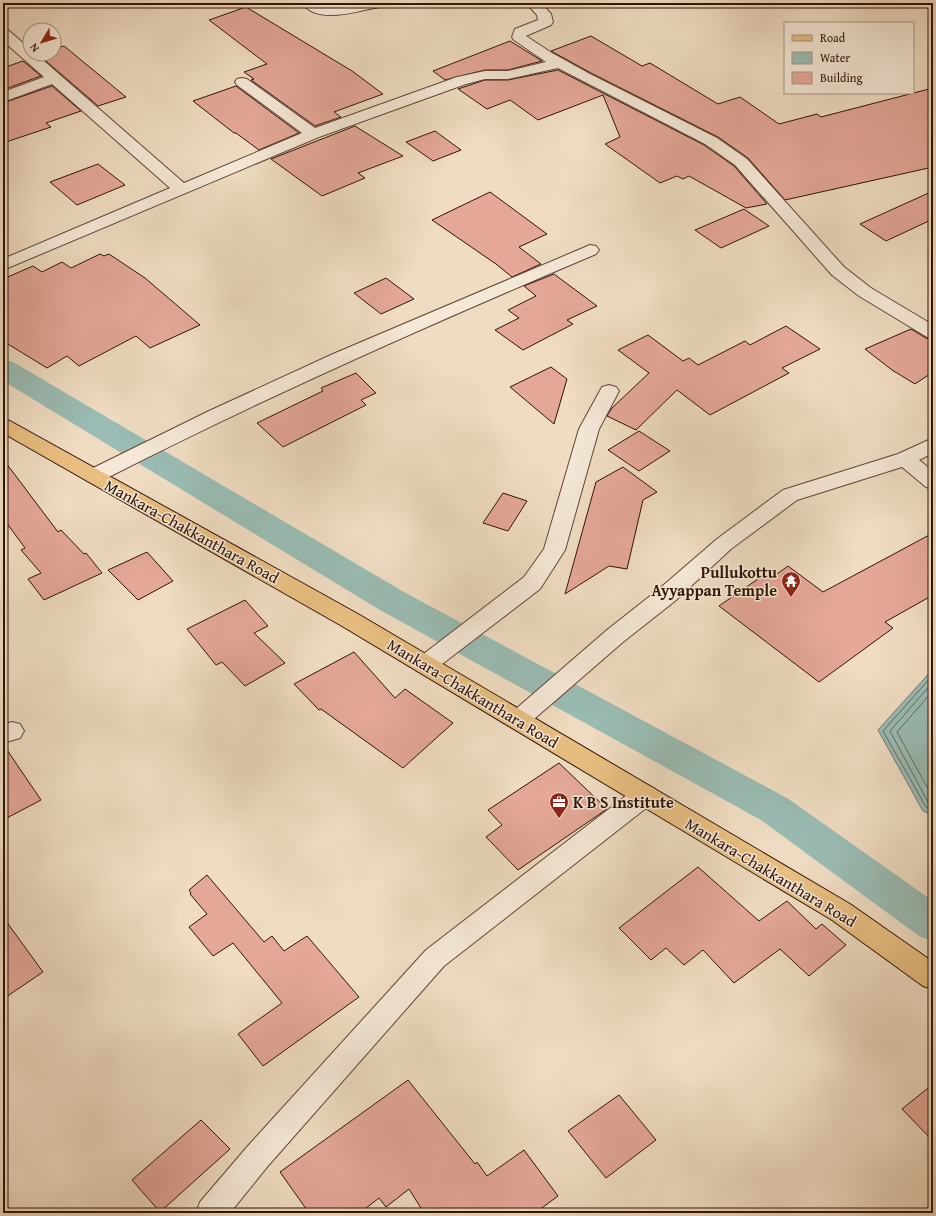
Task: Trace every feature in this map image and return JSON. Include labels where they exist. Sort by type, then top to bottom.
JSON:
[{"type":"main road","name":"Mankara-Chakkanthara Road","points":[[3,425],[350,620],[425,665],[523,715],[645,795],[841,912],[933,977]]},
{"type":"street","points":[[309,3],[313,7],[325,12],[380,3]]},
{"type":"street","points":[[533,3],[544,14],[546,22],[520,32],[519,37],[560,63],[711,142],[741,162],[838,271],[865,292],[933,333]]},
{"type":"street","points":[[3,33],[181,189]]},
{"type":"street","points":[[3,265],[313,134],[462,80],[485,75],[508,75],[560,63]]},
{"type":"street","points":[[3,97],[54,78]]},
{"type":"street","points":[[242,82],[313,134]]},
{"type":"street","points":[[94,476],[132,456],[363,347],[590,250]]},
{"type":"street","points":[[425,665],[532,583],[554,550],[590,429],[609,391]]},
{"type":"street","points":[[523,715],[574,671],[668,595],[724,544],[790,495],[905,459],[933,445]]},
{"type":"street","points":[[905,459],[933,482]]},
{"type":"street","points":[[211,1213],[257,1157],[434,958],[645,795]]},
{"type":"water","points":[[933,669],[933,816],[923,811],[878,730]]},
{"type":"building","points":[[246,7],[352,71],[383,94],[334,112],[341,117],[315,126],[251,80],[254,79],[244,72],[267,64],[209,20]]},
{"type":"building","points":[[591,36],[642,66],[650,63],[718,104],[740,97],[779,124],[817,114],[821,117],[933,88],[933,167],[785,200],[748,158],[718,137],[591,73],[551,51]]},
{"type":"building","points":[[510,41],[542,61],[508,70],[485,70],[445,80],[433,71]]},
{"type":"building","points":[[64,46],[126,97],[98,106],[47,62],[62,62],[62,47]]},
{"type":"building","points":[[22,61],[41,76],[3,90],[3,68]]},
{"type":"building","points":[[558,70],[704,145],[734,166],[767,204],[746,208],[689,176],[683,179],[677,176],[660,183],[605,144],[620,137],[603,95],[538,120],[510,100],[487,109],[458,89],[485,80],[508,80]]},
{"type":"building","points":[[52,86],[81,111],[46,123],[51,127],[3,143],[3,103]]},
{"type":"building","points":[[236,86],[299,133],[259,150],[234,133],[193,101]]},
{"type":"building","points":[[355,126],[403,156],[358,173],[365,178],[322,196],[271,159]]},
{"type":"building","points":[[435,131],[461,150],[433,161],[406,142]]},
{"type":"building","points":[[98,164],[125,185],[77,205],[50,182]]},
{"type":"building","points":[[933,191],[933,219],[886,241],[860,224]]},
{"type":"building","points":[[490,192],[547,234],[519,247],[541,264],[512,277],[496,264],[432,220]]},
{"type":"building","points":[[744,209],[769,226],[721,248],[695,230]]},
{"type":"building","points":[[100,254],[104,256],[109,254],[145,278],[200,325],[150,348],[136,336],[79,366],[67,356],[47,368],[3,341],[3,279],[33,266],[42,272],[62,262],[71,268]]},
{"type":"building","points":[[554,274],[597,306],[567,320],[573,324],[523,350],[495,330],[519,318],[508,310],[536,296],[524,286]]},
{"type":"building","points":[[386,278],[414,299],[381,314],[354,293]]},
{"type":"building","points":[[786,326],[820,349],[782,368],[789,373],[710,415],[677,390],[636,430],[607,416],[612,408],[649,373],[618,350],[648,335],[683,361],[689,358],[698,365],[745,341],[750,345]]},
{"type":"building","points":[[911,329],[926,338],[933,340],[933,372],[915,384],[892,370],[865,349]]},
{"type":"building","points":[[551,367],[567,379],[554,424],[510,387]]},
{"type":"building","points":[[356,373],[376,393],[361,400],[366,405],[283,447],[257,423],[323,391],[321,388]]},
{"type":"building","points":[[639,431],[670,451],[639,471],[608,450]]},
{"type":"building","points":[[3,459],[58,532],[61,530],[84,554],[86,553],[102,573],[44,600],[28,579],[41,573],[21,550],[25,548],[3,518]]},
{"type":"building","points":[[623,467],[657,492],[643,500],[627,569],[609,566],[565,594],[596,482]]},
{"type":"building","points":[[503,493],[527,501],[508,531],[483,523]]},
{"type":"building","points":[[933,533],[933,595],[885,622],[893,628],[819,682],[719,606],[765,574],[771,578],[788,566],[823,592]]},
{"type":"building","points":[[147,552],[173,581],[138,600],[108,570]]},
{"type":"building","points":[[245,600],[268,626],[254,633],[285,663],[245,686],[222,662],[216,665],[187,629]]},
{"type":"building","points":[[354,652],[395,698],[405,689],[453,723],[403,768],[321,709],[319,710],[294,684]]},
{"type":"building","points":[[3,744],[41,800],[3,820]]},
{"type":"building","points":[[559,763],[607,809],[518,870],[486,837],[502,825],[488,810]]},
{"type":"building","points":[[698,867],[759,921],[787,901],[816,929],[822,924],[846,945],[809,976],[780,949],[734,983],[703,950],[684,965],[666,948],[651,960],[619,928]]},
{"type":"building","points":[[207,875],[264,942],[272,936],[284,951],[307,936],[359,997],[263,1066],[238,1034],[282,1003],[233,943],[213,956],[189,927],[207,914],[190,894],[191,893],[189,890]]},
{"type":"building","points":[[3,917],[43,972],[3,999]]},
{"type":"building","points":[[408,1080],[475,1164],[477,1162],[487,1176],[524,1150],[558,1196],[535,1213],[424,1213],[409,1189],[386,1207],[379,1198],[360,1213],[309,1213],[280,1172]]},
{"type":"building","points":[[933,1084],[933,1141],[902,1109]]},
{"type":"building","points":[[619,1095],[656,1140],[606,1178],[568,1131]]},
{"type":"building","points":[[201,1120],[230,1149],[160,1212],[132,1180]]},
{"type":"waterway","points":[[3,368],[392,601],[774,809],[933,924]]},
{"type":"place","name":"Pullukottu Ayyappan Temple","points":[[791,598]]},
{"type":"place","name":"K B S Institute","points":[[559,819]]}]
